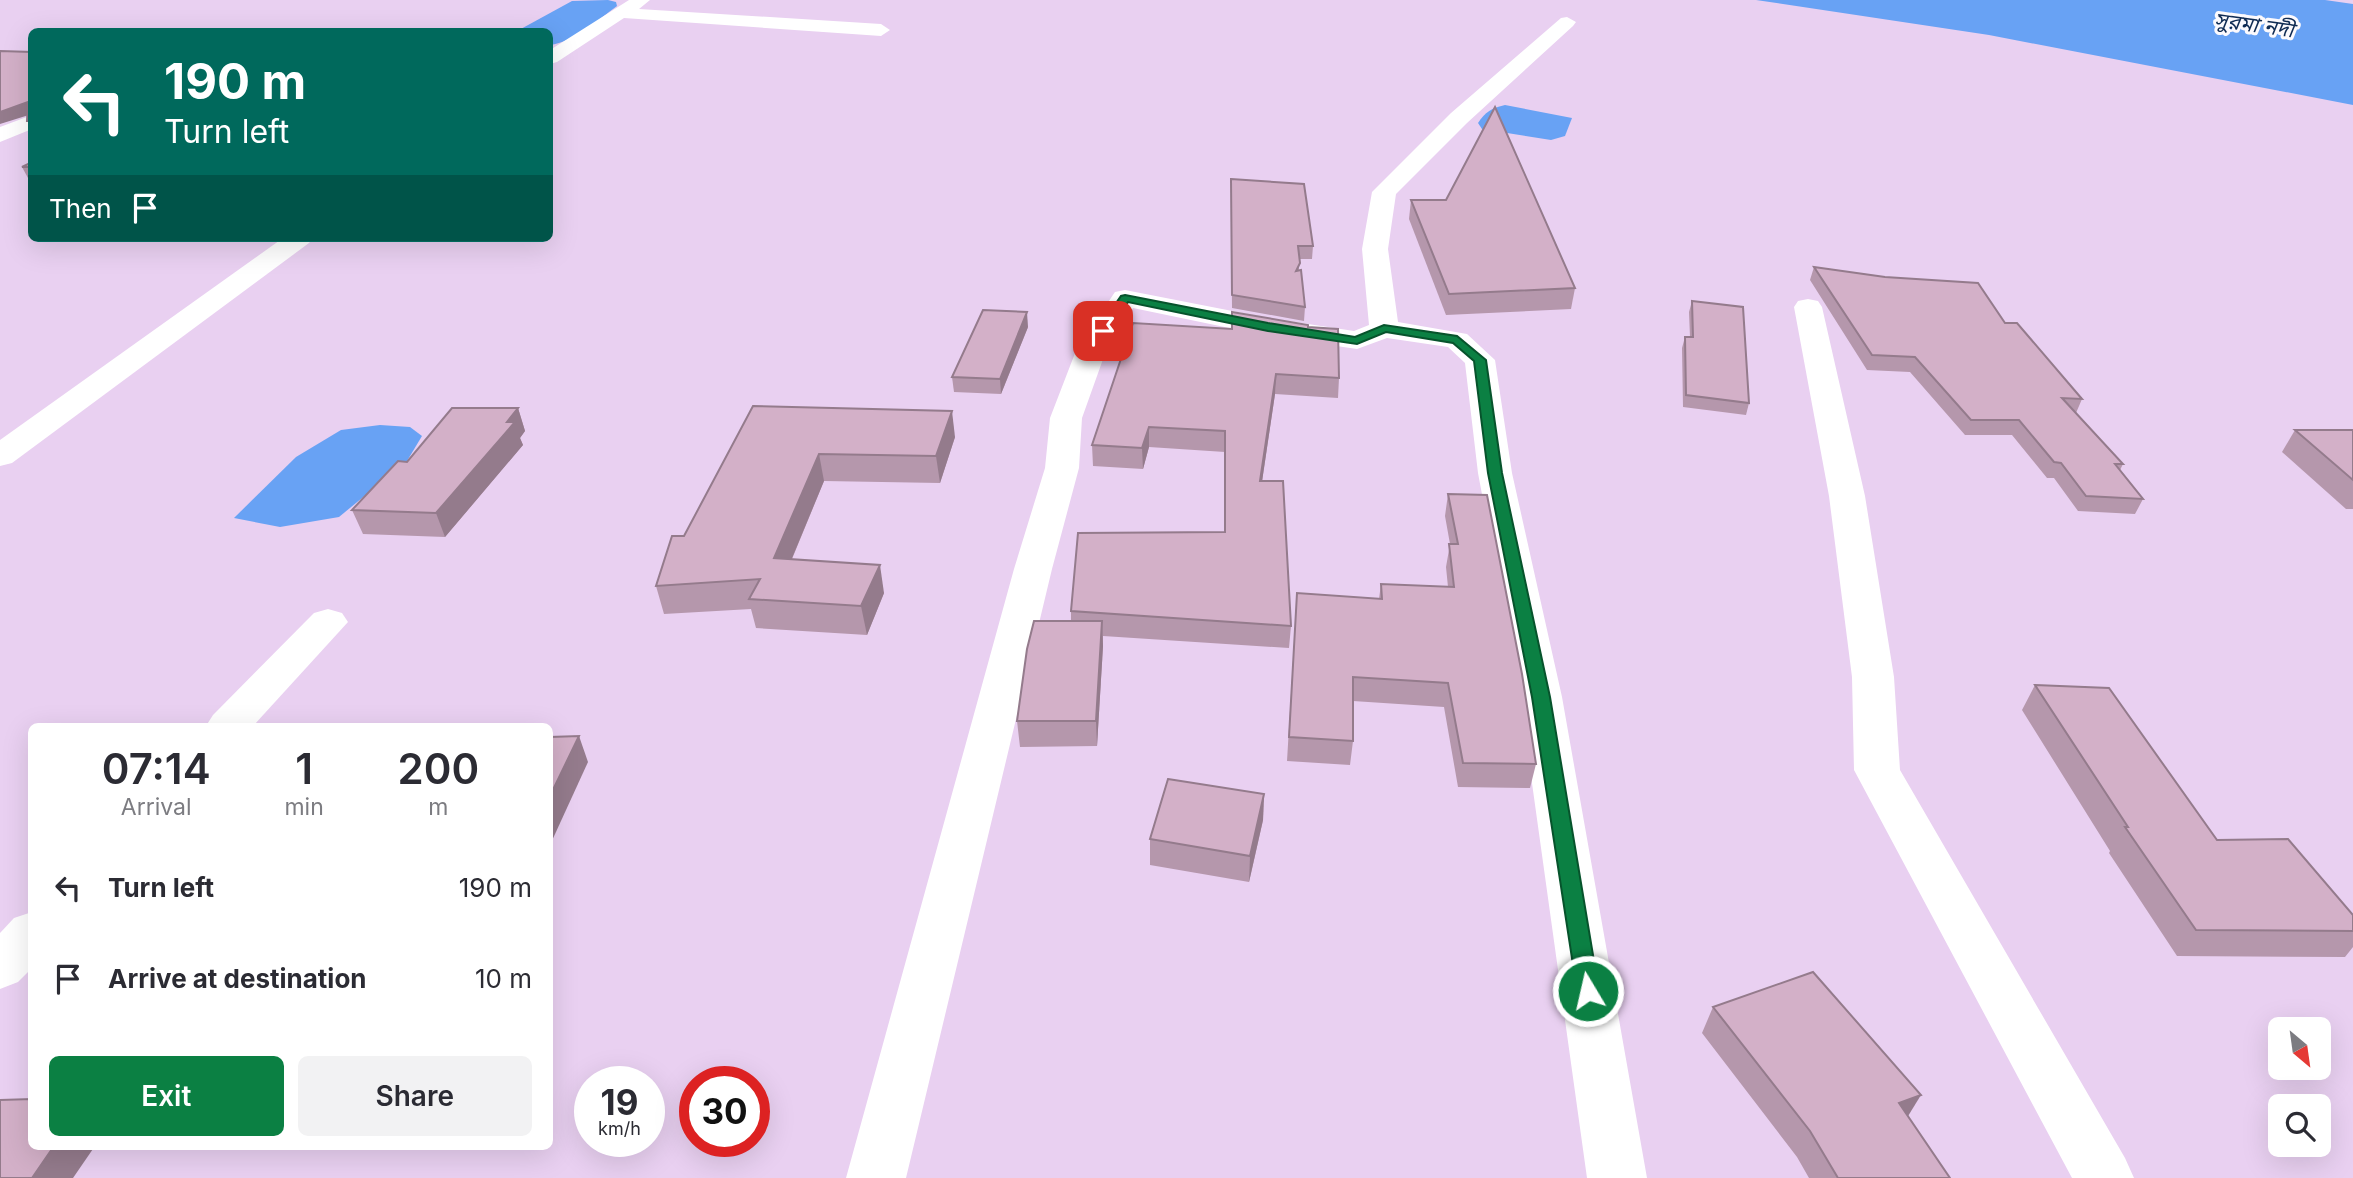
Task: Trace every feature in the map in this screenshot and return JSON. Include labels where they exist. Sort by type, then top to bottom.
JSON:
[{"type":"street","points":[[553,56],[641,0]]},
{"type":"street","points":[[622,13],[881,30]]},
{"type":"street","points":[[1384,329],[1375,249],[1384,192],[1420,154],[1567,22]]},
{"type":"street","points":[[0,135],[28,123]]},
{"type":"street","points":[[0,456],[294,242]]},
{"type":"street","points":[[876,1178],[1033,569],[1062,468],[1066,418],[1092,348],[1125,298],[1268,327],[1357,341],[1384,329],[1457,340],[1480,360],[1495,473],[1541,697],[1617,1178]]},
{"type":"street","points":[[1808,307],[1851,522],[1873,677],[1877,770],[2104,1178]]},
{"type":"street","points":[[231,723],[328,622]]},
{"type":"street","points":[[0,967],[28,937]]},
{"type":"water","points":[[608,0],[616,2],[617,6],[585,30],[559,43],[553,44],[553,28],[523,28],[572,1]]},
{"type":"water","name":"সুরমা নদী","points":[[1756,0],[2325,0],[2353,4],[2353,105],[1989,35]]},
{"type":"water","points":[[1505,105],[1572,118],[1565,136],[1551,140],[1482,129],[1478,123],[1483,116]]},
{"type":"water","points":[[380,425],[410,427],[422,436],[407,461],[339,517],[280,527],[234,518],[296,457],[341,430]]},
{"type":"building","points":[[0,51],[28,52],[28,102],[0,112]]},
{"type":"building","points":[[1495,107],[1575,288],[1449,294],[1411,200],[1446,200]]},
{"type":"building","points":[[1231,179],[1304,184],[1313,246],[1298,246],[1300,263],[1296,271],[1301,270],[1305,307],[1232,295]]},
{"type":"building","points":[[1814,267],[1885,277],[1978,283],[2005,323],[2017,323],[2082,399],[2062,398],[2123,464],[2115,464],[2143,499],[2086,496],[2061,463],[2054,462],[2019,420],[1971,420],[1915,357],[1872,355]]},
{"type":"building","points":[[1692,301],[1743,307],[1749,403],[1686,395],[1685,337],[1693,337]]},
{"type":"building","points":[[983,310],[1027,312],[1000,379],[952,377]]},
{"type":"building","points":[[1232,312],[1308,327],[1338,329],[1339,378],[1276,374],[1260,481],[1283,481],[1291,626],[1071,611],[1078,533],[1225,532],[1225,431],[1149,427],[1142,448],[1092,445],[1133,323],[1232,329]]},
{"type":"building","points":[[753,406],[952,411],[936,456],[819,454],[774,558],[880,565],[861,606],[749,599],[760,579],[656,586],[672,536],[684,536]]},
{"type":"building","points":[[452,408],[518,408],[507,422],[515,422],[436,513],[352,510],[398,461],[407,462]]},
{"type":"building","points":[[2295,430],[2353,430],[2353,480]]},
{"type":"building","points":[[1448,494],[1487,495],[1522,674],[1536,764],[1463,763],[1448,683],[1353,677],[1353,741],[1289,737],[1297,593],[1382,599],[1381,584],[1454,587],[1449,544],[1458,544]]},
{"type":"building","points":[[1034,621],[1102,621],[1096,721],[1017,721],[1027,649]]},
{"type":"building","points":[[2035,685],[2109,688],[2217,840],[2288,839],[2353,915],[2353,931],[2196,930],[2125,827],[2128,827]]},
{"type":"building","points":[[579,736],[553,790],[553,737]]},
{"type":"building","points":[[1168,779],[1264,794],[1250,856],[1150,839]]},
{"type":"building","points":[[1813,972],[1921,1095],[1899,1103],[1950,1178],[1838,1178],[1810,1131],[1713,1007]]},
{"type":"building","points":[[28,1099],[28,1150],[51,1150],[32,1178],[0,1178],[0,1100]]},
{"type":"route","points":[[1103,331],[1125,298],[1268,327],[1357,341],[1384,329],[1457,340],[1480,360],[1495,473],[1541,697],[1588,991]]}]
